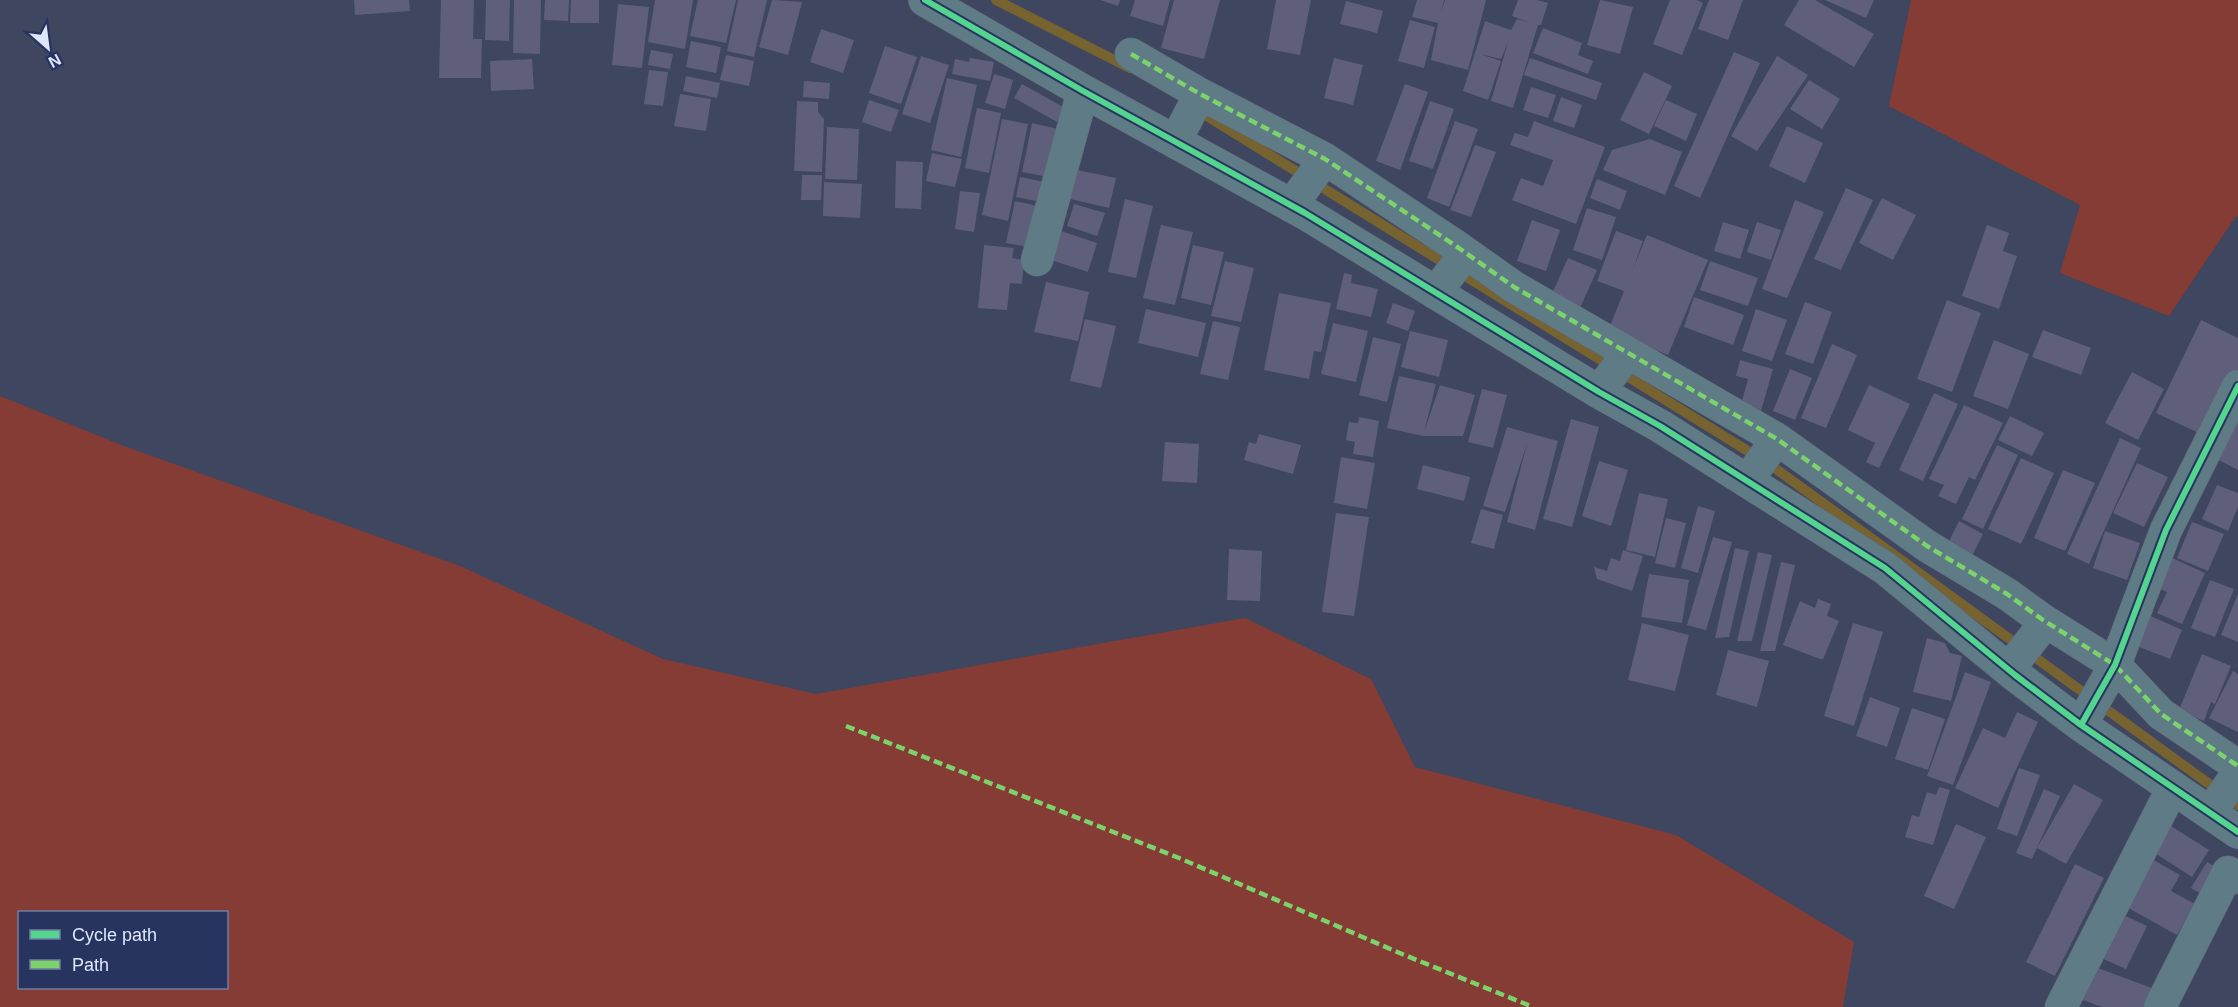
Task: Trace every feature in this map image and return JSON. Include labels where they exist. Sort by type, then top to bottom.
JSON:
[{"type":"street","points":[[925,0],[1083,91],[1178,136],[1296,198],[1438,290],[1660,426],[1750,477],[1885,568],[2087,717],[2173,788],[2212,808],[2238,832]]},
{"type":"street","points":[[1131,54],[1198,98],[1323,161],[1462,256],[1624,358],[1774,443],[1928,546],[2007,594],[2040,626],[2115,665],[2161,714],[2237,772],[2212,808]]},
{"type":"street","points":[[1037,260],[1083,91]]},
{"type":"street","points":[[1178,136],[1198,98]]},
{"type":"street","points":[[1296,198],[1323,161]]},
{"type":"street","points":[[1438,290],[1462,256]]},
{"type":"street","points":[[1601,390],[1624,358]]},
{"type":"street","points":[[2087,717],[2115,665],[2166,530],[2238,386]]},
{"type":"street","points":[[1750,477],[1774,443]]},
{"type":"street","points":[[2013,664],[2040,626]]},
{"type":"street","points":[[2061,1007],[2173,788]]},
{"type":"street","points":[[2160,1007],[2228,872],[2238,878]]},
{"type":"shaded area","points":[[1911,0],[2238,0],[2238,217],[2236,216],[2169,316],[2060,273],[2080,205],[1889,106]]},
{"type":"shaded area","points":[[0,396],[124,446],[460,566],[663,659],[816,694],[1245,618],[1371,679],[1415,767],[1676,835],[1854,942],[1843,1007],[0,1007]]},
{"type":"building","points":[[354,0],[409,0],[410,11],[355,15]]},
{"type":"building","points":[[441,0],[474,0],[473,39],[482,39],[481,78],[439,78]]},
{"type":"building","points":[[486,0],[510,0],[509,41],[485,40]]},
{"type":"building","points":[[514,0],[541,0],[540,54],[513,53]]},
{"type":"building","points":[[545,0],[569,0],[568,21],[544,20]]},
{"type":"building","points":[[571,0],[599,0],[599,23],[570,23]]},
{"type":"building","points":[[655,0],[693,0],[685,49],[648,42]]},
{"type":"building","points":[[698,0],[736,0],[726,43],[690,36]]},
{"type":"building","points":[[738,0],[767,0],[754,57],[727,51]]},
{"type":"building","points":[[772,0],[802,2],[788,55],[759,47]]},
{"type":"building","points":[[1100,0],[1120,0],[1118,6]]},
{"type":"building","points":[[1135,0],[1170,0],[1163,26],[1130,16]]},
{"type":"building","points":[[1174,0],[1220,0],[1204,59],[1161,48]]},
{"type":"building","points":[[1276,0],[1311,0],[1300,55],[1267,49]]},
{"type":"building","points":[[1417,0],[1444,0],[1441,12],[1445,0],[1486,0],[1468,70],[1431,60],[1438,23],[1412,17]]},
{"type":"building","points":[[1518,0],[1537,0],[1548,3],[1541,25],[1538,25],[1513,108],[1491,101],[1508,42],[1501,59],[1480,54],[1501,61],[1488,100],[1463,91],[1485,21],[1511,30],[1517,19],[1530,23],[1512,16]]},
{"type":"building","points":[[1600,0],[1633,7],[1620,54],[1587,45]]},
{"type":"building","points":[[1670,0],[1697,0],[1703,3],[1682,55],[1653,44]]},
{"type":"building","points":[[1709,0],[1743,0],[1728,40],[1698,29]]},
{"type":"building","points":[[1799,0],[1815,0],[1874,34],[1854,67],[1784,25]]},
{"type":"building","points":[[1825,0],[1874,0],[1866,18]]},
{"type":"building","points":[[1346,1],[1383,11],[1377,33],[1340,24]]},
{"type":"building","points":[[618,4],[649,7],[642,68],[612,65]]},
{"type":"building","points":[[1410,20],[1435,27],[1424,68],[1398,61]]},
{"type":"building","points":[[1543,28],[1582,43],[1578,55],[1593,61],[1588,74],[1533,53]]},
{"type":"building","points":[[821,29],[854,40],[843,73],[810,62]]},
{"type":"building","points":[[691,41],[721,47],[716,73],[686,67]]},
{"type":"building","points":[[885,46],[917,57],[901,104],[869,93]]},
{"type":"building","points":[[651,50],[673,54],[670,69],[648,65]]},
{"type":"building","points":[[1734,52],[1760,63],[1700,198],[1674,186]]},
{"type":"building","points":[[726,55],[754,61],[749,86],[720,80]]},
{"type":"building","points":[[921,56],[949,65],[930,123],[902,114]]},
{"type":"building","points":[[1777,56],[1808,75],[1757,151],[1731,136]]},
{"type":"building","points":[[970,58],[994,62],[990,81],[952,74],[955,59],[969,62]]},
{"type":"building","points":[[1334,58],[1363,65],[1353,105],[1324,98]]},
{"type":"building","points":[[1530,58],[1602,83],[1596,100],[1524,75]]},
{"type":"building","points":[[532,59],[534,89],[491,91],[490,61]]},
{"type":"building","points":[[649,70],[668,72],[663,106],[644,104]]},
{"type":"building","points":[[1644,72],[1672,86],[1649,134],[1620,120]]},
{"type":"building","points":[[994,74],[1013,80],[1005,109],[985,103]]},
{"type":"building","points":[[686,76],[720,83],[717,98],[683,91]]},
{"type":"building","points":[[947,78],[977,85],[961,157],[931,150]]},
{"type":"building","points":[[1809,80],[1840,99],[1822,129],[1790,109]]},
{"type":"building","points":[[804,81],[830,83],[829,99],[803,97]]},
{"type":"building","points":[[1022,84],[1065,108],[1057,122],[1014,98]]},
{"type":"building","points":[[1405,84],[1428,92],[1400,170],[1376,161]]},
{"type":"building","points":[[1531,87],[1556,95],[1548,118],[1523,110]]},
{"type":"building","points":[[680,94],[711,99],[706,131],[674,126]]},
{"type":"building","points":[[1561,97],[1582,105],[1574,128],[1553,121]]},
{"type":"building","points":[[869,100],[899,110],[891,132],[862,122]]},
{"type":"building","points":[[1666,100],[1697,114],[1686,141],[1654,126]]},
{"type":"building","points":[[797,101],[818,102],[818,112],[824,119],[822,172],[794,171]]},
{"type":"building","points":[[1430,101],[1454,109],[1433,169],[1409,161]]},
{"type":"building","points":[[977,108],[1001,113],[989,173],[965,168]]},
{"type":"building","points":[[1002,119],[1028,124],[1008,221],[982,215]]},
{"type":"building","points":[[1455,121],[1478,129],[1449,207],[1427,198]]},
{"type":"building","points":[[1534,121],[1605,147],[1576,224],[1512,200],[1521,178],[1543,186],[1553,160],[1510,145],[1515,133],[1528,137]]},
{"type":"building","points":[[1032,123],[1058,129],[1048,177],[1022,172]]},
{"type":"building","points":[[1787,126],[1823,143],[1805,183],[1769,166]]},
{"type":"building","points":[[827,127],[859,129],[857,180],[825,179]]},
{"type":"building","points":[[1650,139],[1682,152],[1665,195],[1603,170],[1612,150]]},
{"type":"building","points":[[1475,145],[1496,152],[1471,217],[1450,210]]},
{"type":"building","points":[[932,153],[962,159],[955,187],[926,181]]},
{"type":"building","points":[[896,161],[923,162],[921,209],[895,208]]},
{"type":"building","points":[[1077,170],[1116,178],[1109,208],[1070,199]]},
{"type":"building","points":[[802,175],[822,175],[821,200],[801,200]]},
{"type":"building","points":[[1020,177],[1045,182],[1041,202],[1016,197]]},
{"type":"building","points":[[1597,179],[1627,191],[1620,210],[1590,198]]},
{"type":"building","points":[[824,182],[862,184],[860,218],[823,216]]},
{"type":"building","points":[[1846,188],[1873,200],[1841,270],[1814,259]]},
{"type":"building","points":[[960,191],[980,193],[974,232],[955,229]]},
{"type":"building","points":[[1882,198],[1916,215],[1893,260],[1859,243]]},
{"type":"building","points":[[1125,199],[1153,206],[1136,278],[1108,272]]},
{"type":"building","points":[[1795,200],[1824,212],[1787,298],[1762,289]]},
{"type":"building","points":[[1015,201],[1038,206],[1030,247],[1006,243]]},
{"type":"building","points":[[1074,204],[1105,213],[1097,236],[1067,226]]},
{"type":"building","points":[[1587,208],[1616,217],[1602,260],[1573,250]]},
{"type":"building","points":[[1532,220],[1560,230],[1546,271],[1517,261]]},
{"type":"building","points":[[1723,222],[1749,230],[1740,259],[1714,251]]},
{"type":"building","points":[[1757,222],[1781,230],[1771,260],[1747,252]]},
{"type":"building","points":[[1161,225],[1193,232],[1175,305],[1143,298]]},
{"type":"building","points":[[1987,225],[2009,233],[2003,251],[2017,256],[1999,309],[1962,296]]},
{"type":"building","points":[[1061,231],[1097,243],[1088,272],[1051,260]]},
{"type":"building","points":[[1616,231],[1643,241],[1633,269],[1647,235],[1708,260],[1668,355],[1608,331],[1624,291],[1597,281]]},
{"type":"building","points":[[984,245],[1014,248],[1012,258],[1024,260],[1022,284],[1010,283],[1007,310],[978,308]]},
{"type":"building","points":[[1193,245],[1224,252],[1211,305],[1181,298]]},
{"type":"building","points":[[1568,258],[1597,270],[1580,308],[1551,296]]},
{"type":"building","points":[[1225,261],[1254,268],[1241,322],[1211,316]]},
{"type":"building","points":[[1710,261],[1758,278],[1748,306],[1700,290]]},
{"type":"building","points":[[1344,273],[1352,275],[1351,283],[1378,289],[1371,317],[1336,309]]},
{"type":"building","points":[[1046,282],[1089,292],[1078,341],[1034,332]]},
{"type":"building","points":[[1279,293],[1331,303],[1321,352],[1314,351],[1309,379],[1264,370]]},
{"type":"building","points":[[1694,297],[1744,315],[1733,345],[1684,327]]},
{"type":"building","points":[[1947,300],[1981,313],[1952,392],[1917,379]]},
{"type":"building","points":[[1805,302],[1832,312],[1813,364],[1785,354]]},
{"type":"building","points":[[1393,303],[1415,311],[1408,331],[1386,323]]},
{"type":"building","points":[[1146,309],[1206,323],[1198,357],[1138,343]]},
{"type":"building","points":[[1756,309],[1787,320],[1772,361],[1742,351]]},
{"type":"building","points":[[1085,319],[1116,326],[1101,388],[1070,381]]},
{"type":"building","points":[[2201,320],[2238,338],[2238,373],[2207,437],[2156,413]]},
{"type":"building","points":[[1213,321],[1240,327],[1228,380],[1200,374]]},
{"type":"building","points":[[1333,323],[1368,331],[1356,382],[1321,374]]},
{"type":"building","points":[[2043,330],[2091,348],[2081,375],[2032,357]]},
{"type":"building","points":[[1410,331],[1448,340],[1439,377],[1401,367]]},
{"type":"building","points":[[1373,337],[1401,344],[1387,402],[1359,395]]},
{"type":"building","points":[[1994,340],[2029,354],[2008,409],[1973,396]]},
{"type":"building","points":[[1832,344],[1857,355],[1826,428],[1801,418]]},
{"type":"building","points":[[1740,360],[1773,369],[1759,418],[1739,412],[1748,379],[1736,376]]},
{"type":"building","points":[[1790,369],[1812,378],[1795,420],[1773,411]]},
{"type":"building","points":[[2132,372],[2164,389],[2138,440],[2105,423]]},
{"type":"building","points":[[1399,376],[1436,384],[1424,432],[1440,385],[1475,395],[1463,436],[1423,436],[1387,428]]},
{"type":"building","points":[[1869,385],[1910,404],[1879,468],[1866,462],[1875,443],[1848,430]]},
{"type":"building","points":[[1482,389],[1507,395],[1493,448],[1468,442]]},
{"type":"building","points":[[1934,393],[1958,404],[1923,481],[1899,470]]},
{"type":"building","points":[[1964,405],[2003,423],[1975,480],[1969,477],[1956,504],[1938,496],[1944,485],[1929,479]]},
{"type":"building","points":[[2010,416],[2044,433],[2032,456],[1998,440]]},
{"type":"building","points":[[1359,417],[1379,421],[1373,457],[1353,454],[1355,442],[1346,440],[1349,422],[1358,423]]},
{"type":"building","points":[[1571,419],[1599,427],[1572,527],[1543,519]]},
{"type":"building","points":[[2238,420],[2238,470],[2217,459]]},
{"type":"building","points":[[1507,427],[1558,441],[1535,530],[1507,522],[1527,443],[1505,512],[1483,506]]},
{"type":"building","points":[[1259,434],[1301,445],[1293,474],[1244,460],[1249,442],[1256,444]]},
{"type":"building","points":[[2120,438],[2141,448],[2089,564],[2067,554]]},
{"type":"building","points":[[1165,442],[1199,444],[1197,483],[1162,481]]},
{"type":"building","points":[[1997,445],[2018,455],[1983,529],[1962,519]]},
{"type":"building","points":[[1341,457],[1375,463],[1367,509],[1334,503]]},
{"type":"building","points":[[2021,458],[2054,473],[2021,544],[1988,529]]},
{"type":"building","points":[[1599,461],[1628,470],[1611,526],[1582,516]]},
{"type":"building","points":[[2137,463],[2168,477],[2144,527],[2113,513]]},
{"type":"building","points":[[1423,465],[1470,477],[1464,501],[1417,489]]},
{"type":"building","points":[[2063,470],[2095,483],[2065,551],[2034,538]]},
{"type":"building","points":[[2217,485],[2238,493],[2238,507],[2228,531],[2202,519]]},
{"type":"building","points":[[1639,493],[1668,499],[1655,557],[1626,550]]},
{"type":"building","points":[[1698,506],[1715,511],[1698,573],[1681,568]]},
{"type":"building","points":[[1481,509],[1503,515],[1494,549],[1471,543]]},
{"type":"building","points":[[1336,513],[1369,517],[1354,616],[1322,612]]},
{"type":"building","points":[[1666,518],[1686,523],[1675,568],[1655,563]]},
{"type":"building","points":[[1959,521],[1983,534],[1971,558],[1947,545]]},
{"type":"building","points":[[2192,522],[2224,534],[2208,571],[2177,558]]},
{"type":"building","points":[[2105,531],[2140,543],[2127,580],[2093,568]]},
{"type":"building","points":[[1713,537],[1732,542],[1706,630],[1687,625]]},
{"type":"building","points":[[1735,548],[1749,551],[1729,637],[1715,638]]},
{"type":"building","points":[[1229,549],[1262,551],[1260,601],[1227,600]]},
{"type":"building","points":[[1623,550],[1643,556],[1632,591],[1597,579],[1594,567],[1607,571],[1611,558],[1620,561]]},
{"type":"building","points":[[1758,552],[1772,555],[1752,641],[1737,641]]},
{"type":"building","points":[[2161,553],[2205,573],[2182,624],[2157,613],[2167,592],[2147,583]]},
{"type":"building","points":[[1781,562],[1795,565],[1775,651],[1760,651]]},
{"type":"building","points":[[1649,574],[1689,580],[1682,623],[1641,617]]},
{"type":"building","points":[[2210,580],[2234,589],[2215,637],[2191,628]]},
{"type":"building","points":[[2238,594],[2238,642],[2221,635]]},
{"type":"building","points":[[1818,599],[1831,604],[1827,616],[1839,621],[1823,659],[1783,645],[1800,601],[1815,608]]},
{"type":"building","points":[[2146,614],[2182,630],[2170,659],[2134,645]]},
{"type":"building","points":[[1642,623],[1689,635],[1675,691],[1628,680]]},
{"type":"building","points":[[1853,623],[1883,632],[1854,726],[1824,716]]},
{"type":"building","points":[[1927,638],[1945,643],[1950,653],[1962,656],[1951,701],[1913,692]]},
{"type":"building","points":[[1728,650],[1769,661],[1757,707],[1716,695]]},
{"type":"building","points":[[2202,654],[2231,666],[2215,704],[2211,702],[2204,721],[2179,710]]},
{"type":"building","points":[[2233,671],[2238,674],[2238,732],[2209,718]]},
{"type":"building","points":[[1965,672],[1991,682],[1953,785],[1927,776]]},
{"type":"building","points":[[1870,697],[1900,708],[1887,747],[1856,736]]},
{"type":"building","points":[[1912,708],[1945,719],[1928,770],[1895,759]]},
{"type":"building","points":[[2017,712],[2038,722],[1998,808],[1955,788],[1983,728],[2005,738]]},
{"type":"building","points":[[2019,768],[2040,775],[2017,836],[1997,829]]},
{"type":"building","points":[[2074,784],[2103,800],[2066,864],[2037,848]]},
{"type":"building","points":[[1939,787],[1950,790],[1933,845],[1905,837],[1912,815],[1919,817],[1927,792],[1936,795]]},
{"type":"building","points":[[2044,789],[2060,796],[2032,859],[2016,853]]},
{"type":"building","points":[[2163,821],[2209,850],[2192,877],[2147,848]]},
{"type":"building","points":[[1956,824],[1986,837],[1954,909],[1924,896]]},
{"type":"building","points":[[2150,858],[2180,875],[2171,891],[2195,904],[2177,935],[2123,905]]},
{"type":"building","points":[[2207,862],[2221,870],[2205,896],[2191,888]]},
{"type":"building","points":[[2075,864],[2104,878],[2055,976],[2026,962]]},
{"type":"building","points":[[2113,910],[2147,926],[2126,969],[2092,954]]},
{"type":"building","points":[[2087,964],[2157,990],[2151,1007],[2102,1007],[2075,997]]},
{"type":"waterway","points":[[996,0],[1130,68]]},
{"type":"waterway","points":[[1194,108],[1772,466],[2238,805]]},
{"type":"marked path","points":[[1131,54],[1200,94],[1325,159],[1514,287],[1777,439],[1927,546],[2007,594],[2043,620],[2115,665],[2161,714],[2238,766]]},
{"type":"marked path","points":[[846,726],[1179,858],[1402,954],[1533,1007]]},
{"type":"cycle path","points":[[925,0],[1083,91],[1305,213],[1599,392],[1660,426],[1885,568],[2015,675],[2081,725],[2238,832]]},
{"type":"cycle path","points":[[2081,725],[2115,665],[2166,530],[2238,386]]}]
